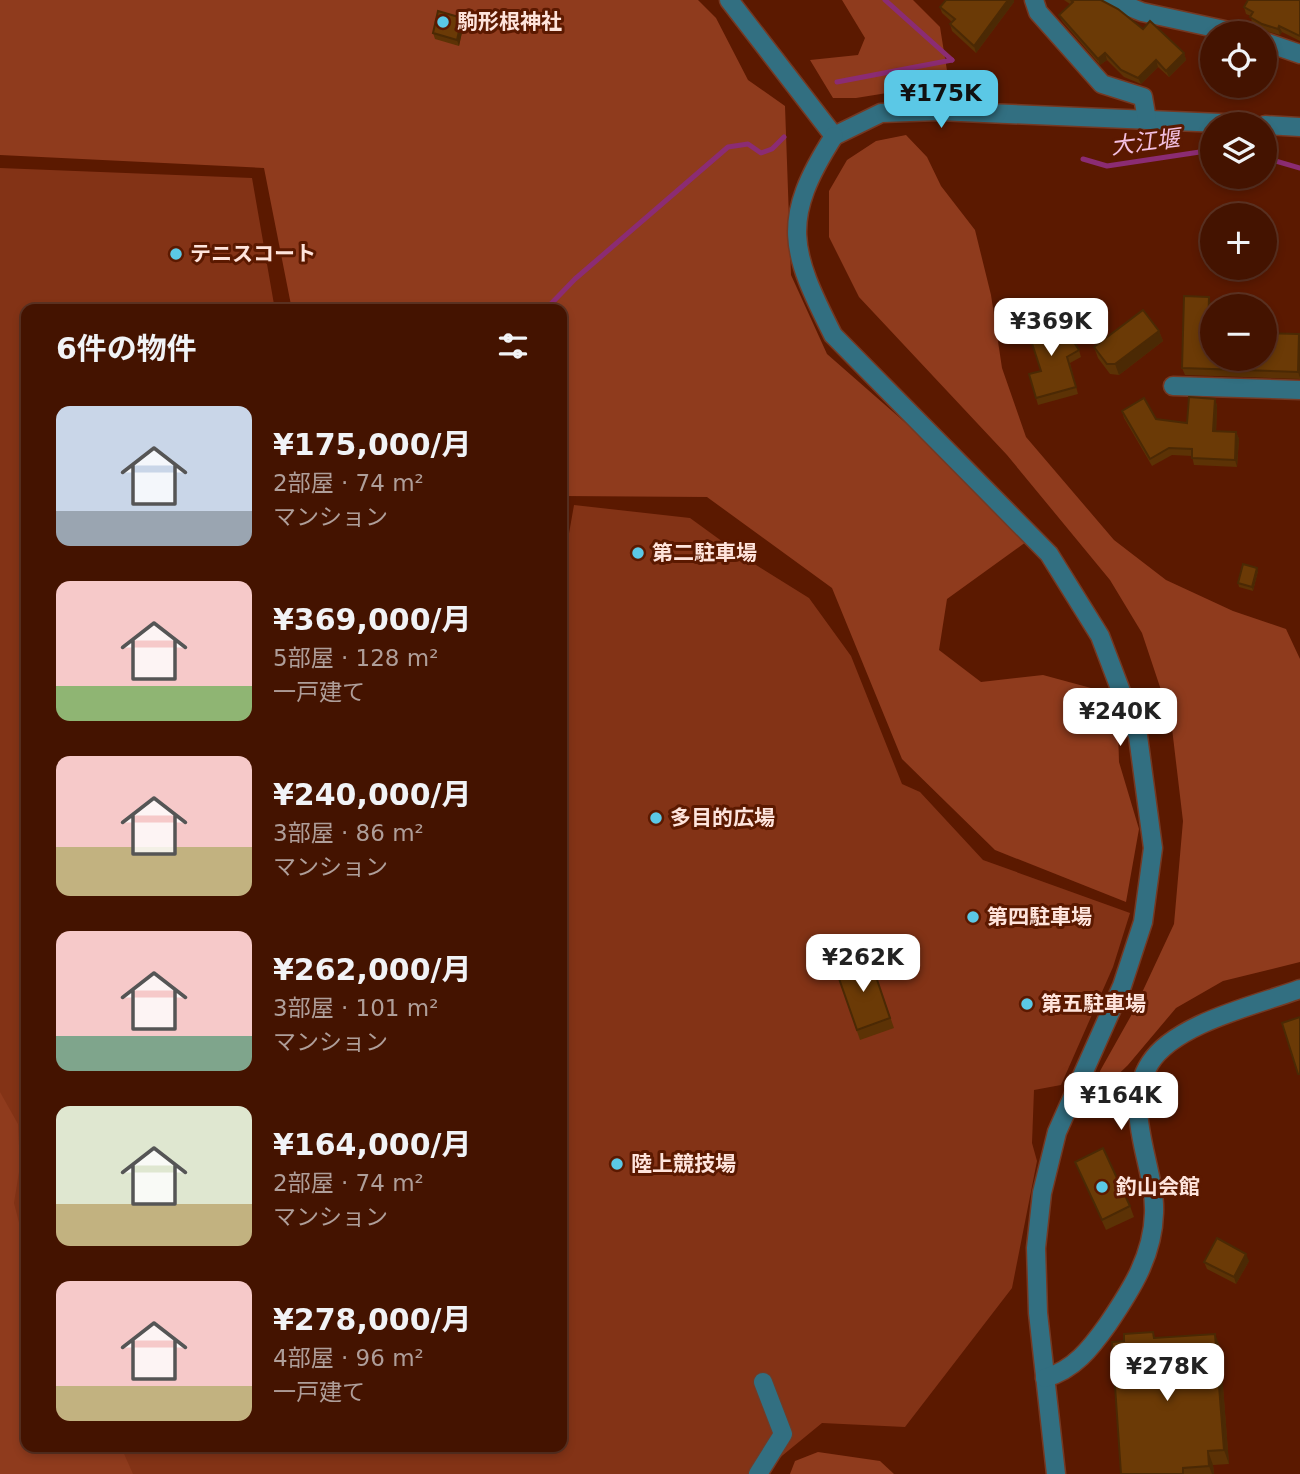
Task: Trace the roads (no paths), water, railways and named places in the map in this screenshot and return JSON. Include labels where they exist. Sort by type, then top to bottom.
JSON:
[{"type":"street","points":[[729,0],[834,136]]},
{"type":"street","points":[[1034,0],[1038,12],[1102,84],[1143,97],[1147,120]]},
{"type":"street","points":[[1112,0],[1147,6],[1200,22]]},
{"type":"street","points":[[1277,46],[1300,54]]},
{"type":"street","points":[[1056,1474],[1045,1378],[1036,1248],[1042,1193],[1057,1132],[1122,986],[1143,922],[1153,848],[1138,736],[1100,636],[1049,554],[833,335],[810,290],[797,254],[798,206],[811,172],[834,136],[881,113],[939,111],[1200,122]]},
{"type":"street","points":[[1277,126],[1300,127]]},
{"type":"street","points":[[1173,386],[1300,390]]},
{"type":"street","points":[[1045,1378],[1063,1373],[1091,1348],[1126,1298],[1146,1262],[1154,1216],[1154,1195],[1140,1119],[1141,1085],[1149,1063],[1166,1044],[1205,1024],[1300,989]]},
{"type":"street","points":[[758,1474],[783,1434],[764,1382]]},
{"type":"waterway","name":"大江堰","points":[[885,0],[952,60]]},
{"type":"waterway","points":[[837,82],[952,60]]},
{"type":"waterway","points":[[551,304],[575,279],[728,147],[748,144],[761,153],[772,149],[784,137]]},
{"type":"waterway","name":"大江堰","points":[[1083,159],[1107,166],[1200,152]]},
{"type":"waterway","name":"大江堰","points":[[1277,161],[1300,168]]},
{"type":"place","name":"駒形根神社","points":[[443,22]]},
{"type":"place","name":"テニスコート","points":[[176,254]]},
{"type":"place","name":"第二駐車場","points":[[638,553]]},
{"type":"place","name":"多目的広場","points":[[656,818]]},
{"type":"place","name":"第四駐車場","points":[[973,917]]},
{"type":"place","name":"第五駐車場","points":[[1027,1004]]},
{"type":"place","name":"陸上競技場","points":[[617,1164]]},
{"type":"place","name":"釣山会館","points":[[1102,1187]]}]
